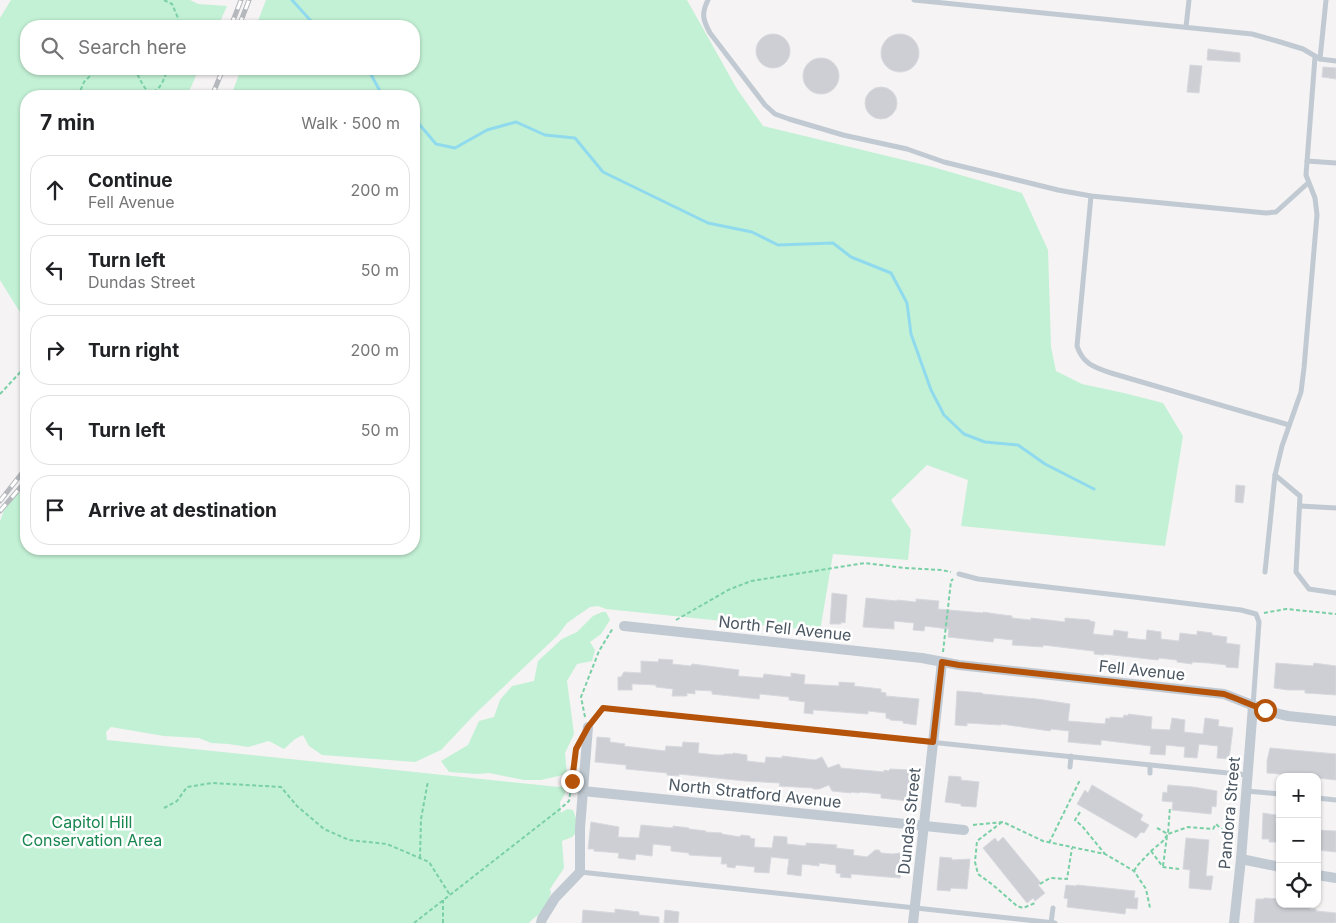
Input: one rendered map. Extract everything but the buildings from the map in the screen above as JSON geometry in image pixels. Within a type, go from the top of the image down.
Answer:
[{"type":"street","name":"North Fell Avenue","points":[[620,626],[922,658],[942,658]]},
{"type":"street","name":"Fell Avenue","points":[[942,658],[959,665],[1224,694],[1270,712],[1288,716],[1336,721]]},
{"type":"street","name":"Dundas Street","points":[[913,923],[942,658]]},
{"type":"street","name":"Pandora Street","points":[[1234,923],[1253,706]]},
{"type":"street","points":[[541,923],[555,898],[580,872],[582,790],[588,727]]},
{"type":"street","name":"North Stratford Avenue","points":[[582,790],[964,830]]},
{"type":"street","points":[[1241,859],[1276,866]]},
{"type":"street","points":[[1321,876],[1336,878]]},
{"type":"lane","points":[[708,0],[703,12],[704,22],[710,33],[764,106],[788,119],[843,135],[907,149],[944,162],[1058,190],[1091,196],[1266,213],[1276,212],[1308,183]]},
{"type":"lane","points":[[914,0],[1252,34],[1303,49],[1317,58],[1336,61]]},
{"type":"lane","points":[[1186,27],[1189,0]]},
{"type":"lane","points":[[1265,572],[1275,475],[1282,446],[1301,392],[1317,215],[1315,198],[1306,175],[1317,58],[1326,0]]},
{"type":"lane","points":[[1307,160],[1336,163]]},
{"type":"lane","points":[[1091,196],[1077,346],[1086,361],[1111,373],[1289,425]]},
{"type":"lane","points":[[1275,475],[1300,496],[1296,572],[1309,588],[1336,594]]},
{"type":"lane","points":[[1300,506],[1336,508]]},
{"type":"lane","points":[[959,574],[978,579],[1242,610],[1256,614],[1259,622],[1253,706]]},
{"type":"lane","points":[[588,727],[603,708],[1247,775]]},
{"type":"lane","points":[[1070,767],[1071,756]]},
{"type":"lane","points":[[1150,765],[1150,773]]},
{"type":"lane","points":[[1246,791],[1276,794]]},
{"type":"lane","points":[[1321,798],[1336,800]]},
{"type":"lane","points":[[580,872],[1055,923]]},
{"type":"lane","points":[[986,915],[987,908]]},
{"type":"lane","points":[[1051,923],[1053,908]]},
{"type":"path","points":[[164,0],[172,4],[178,20]]},
{"type":"path","points":[[81,90],[84,82],[91,75]]},
{"type":"path","points":[[139,75],[146,90]]},
{"type":"path","points":[[157,90],[165,75]]},
{"type":"path","points":[[0,394],[20,372]]},
{"type":"path","points":[[671,623],[728,590],[751,581],[865,563],[941,570],[959,574]]},
{"type":"path","points":[[942,658],[951,581],[959,574]]},
{"type":"path","points":[[1256,614],[1286,609],[1336,614]]},
{"type":"path","points":[[588,727],[580,697],[599,651],[620,626]]},
{"type":"path","points":[[1049,843],[1080,780]]},
{"type":"path","points":[[420,858],[421,819],[428,781]]},
{"type":"path","points":[[414,923],[569,801],[572,781]]},
{"type":"path","points":[[164,808],[177,800],[187,787],[212,783],[281,787],[297,806],[324,829],[349,840],[387,844],[429,862],[450,895]]},
{"type":"path","points":[[1163,866],[1170,807]]},
{"type":"path","points":[[1080,812],[1075,820],[1105,854]]},
{"type":"path","points":[[1002,822],[977,841],[975,862],[978,874],[1017,906],[1023,908],[1035,903]]},
{"type":"path","points":[[964,830],[976,824],[1002,822],[1043,842],[1105,854],[1134,871],[1146,889],[1150,908]]},
{"type":"path","points":[[1134,871],[1168,834],[1188,827],[1213,829],[1216,824],[1233,840]]},
{"type":"path","points":[[1157,828],[1168,834]]},
{"type":"path","points":[[1040,884],[1050,878],[1068,879],[1072,848]]},
{"type":"path","points":[[1151,851],[1163,866],[1179,869]]},
{"type":"path","points":[[443,900],[443,923]]},
{"type":"green space","points":[[11,0],[190,0],[198,4],[227,6],[221,20],[20,20],[20,75],[196,75],[190,90],[20,90],[20,312],[0,280],[0,18]]},
{"type":"green space","name":"Capitol Hill Conservation Area","points":[[266,0],[687,0],[737,89],[763,126],[933,167],[1022,193],[1048,250],[1051,347],[1056,371],[1082,384],[1163,403],[1183,436],[1165,546],[961,526],[968,480],[927,465],[891,500],[911,530],[908,560],[833,554],[820,631],[606,609],[598,606],[590,607],[567,623],[558,635],[477,712],[441,750],[415,762],[322,755],[309,746],[303,735],[295,739],[284,749],[269,741],[248,747],[211,743],[199,738],[164,736],[111,727],[106,732],[107,740],[559,787],[566,785],[565,794],[560,802],[561,813],[567,809],[573,810],[578,831],[572,837],[562,841],[564,868],[550,889],[551,893],[547,906],[529,923],[0,923],[0,521],[4,510],[14,495],[20,493],[20,555],[420,555],[420,90],[233,90],[239,75],[420,75],[420,20],[258,20]]},
{"type":"green space","points":[[606,612],[610,620],[601,634],[590,642],[595,650],[592,661],[577,664],[567,681],[574,734],[565,753],[567,774],[541,780],[524,780],[489,773],[449,772],[441,761],[468,745],[479,721],[494,717],[500,700],[512,686],[534,681],[538,661],[562,639],[577,632],[593,616]]},
{"type":"waterway","points":[[292,0],[310,20]]},
{"type":"waterway","points":[[371,75],[379,90]]},
{"type":"waterway","points":[[420,125],[436,144],[455,148],[487,130],[516,122],[545,135],[575,138],[603,172],[708,223],[752,232],[778,245],[833,243],[851,257],[891,273],[907,303],[911,334],[931,390],[944,415],[964,434],[985,442],[1018,445],[1045,464],[1094,489]]},
{"type":"railway","points":[[233,20],[241,0]]},
{"type":"railway","points":[[241,20],[249,0]]},
{"type":"railway","points":[[214,90],[221,75]]},
{"type":"railway","points":[[0,501],[20,476]]},
{"type":"railway","points":[[0,511],[20,488]]},
{"type":"route","points":[[572,781],[576,749],[588,727],[603,708],[933,742],[942,662],[1224,694],[1265,710]]}]
